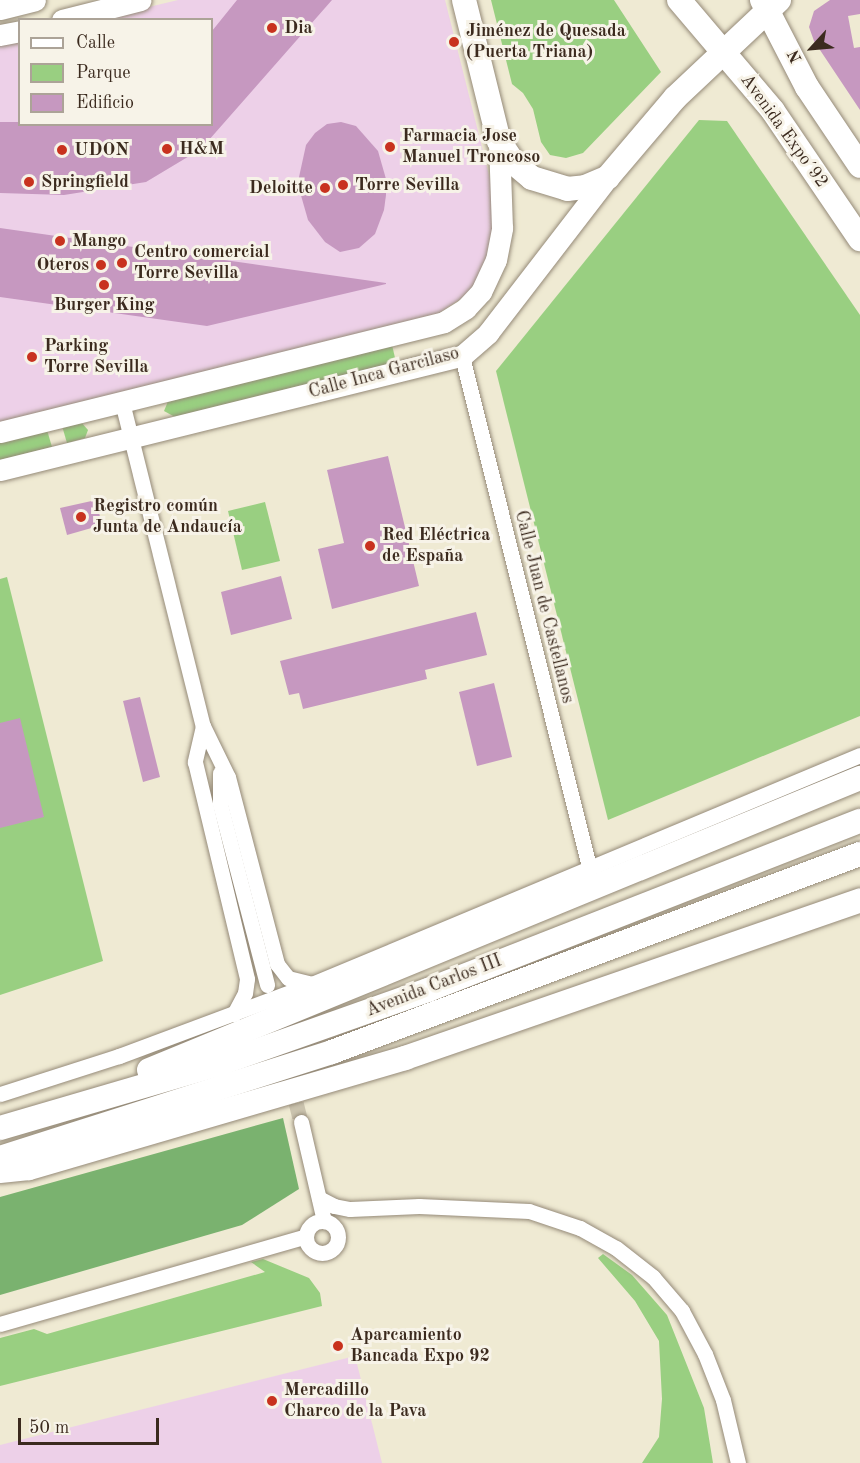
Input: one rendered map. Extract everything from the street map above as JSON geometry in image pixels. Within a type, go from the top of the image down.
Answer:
[{"type":"main road","points":[[464,0],[499,141],[514,163],[532,178],[567,189],[585,187],[608,177]]},
{"type":"main road","name":"Avenida Expo´92","points":[[679,0],[773,111],[860,239]]},
{"type":"main road","points":[[769,4],[807,87],[860,166]]},
{"type":"main road","name":"Calle Inca Garcilaso","points":[[608,177],[668,107],[769,4]]},
{"type":"main road","points":[[11,1125],[860,778]]},
{"type":"main road","name":"Avenida Carlos III","points":[[11,1125],[222,1063],[428,990],[860,821]]},
{"type":"main road","name":"Avenida Carlos III","points":[[0,1158],[332,1052],[860,854]]},
{"type":"main road","points":[[0,1171],[40,1165],[405,1058],[860,900]]},
{"type":"street","points":[[0,9],[35,0]]},
{"type":"street","points":[[70,18],[141,0]]},
{"type":"street","points":[[0,35],[18,31]]},
{"type":"street","name":"Calle Inca Garcilaso","points":[[0,432],[444,322],[466,308],[481,292],[496,260],[502,228],[499,141]]},
{"type":"street","name":"Calle Inca Garcilaso","points":[[0,470],[462,356],[488,333],[608,177]]},
{"type":"street","name":"Calle Juan de Castellanos","points":[[462,356],[589,867]]},
{"type":"street","points":[[122,402],[203,726],[228,777],[277,964],[288,978],[312,984]]},
{"type":"street","points":[[203,726],[195,762],[247,978],[245,993],[234,1014]]},
{"type":"street","points":[[216,756],[222,780],[220,804],[267,985]]},
{"type":"street","points":[[0,1094],[119,1056],[312,984],[860,756]]},
{"type":"street","points":[[301,1122],[319,1198],[328,1222],[338,1236],[331,1251],[316,1251],[308,1244],[306,1236]]},
{"type":"street","points":[[319,1198],[334,1206],[350,1209],[419,1206],[529,1211],[580,1228],[616,1248],[653,1277],[682,1311],[705,1354],[723,1400],[738,1463]]},
{"type":"street","points":[[0,1324],[306,1236],[313,1224],[328,1222],[350,1209]]},
{"type":"shaded area","points":[[178,0],[445,0],[492,187],[494,236],[480,278],[465,296],[436,315],[0,423],[0,44],[18,39],[18,126],[213,126],[213,18],[103,18]]},
{"type":"shaded area","name":"Mercadillo Charco de la Pava","points":[[355,1356],[382,1463],[0,1463],[0,1445]]},
{"type":"green space","points":[[491,0],[614,0],[661,72],[583,153],[566,158],[550,155],[541,142],[533,109],[523,93],[512,84]]},
{"type":"green space","points":[[699,120],[727,121],[860,315],[860,716],[608,820],[496,371]]},
{"type":"green space","points":[[392,345],[396,362],[175,417],[164,411],[169,399]]},
{"type":"green space","points":[[81,422],[88,430],[85,438],[67,443],[62,426]]},
{"type":"green space","points":[[47,430],[52,447],[0,460],[0,441]]},
{"type":"green space","points":[[265,502],[280,561],[242,570],[228,511]]},
{"type":"green space","points":[[7,577],[103,961],[0,995],[0,579]]},
{"type":"green space","points":[[283,1118],[299,1189],[242,1225],[0,1295],[0,1197]]},
{"type":"green space","points":[[603,1254],[632,1275],[667,1315],[704,1408],[713,1463],[642,1463],[659,1437],[662,1399],[659,1341],[635,1301],[598,1258]]},
{"type":"green space","points":[[263,1259],[309,1278],[320,1293],[322,1306],[0,1386],[0,1338],[34,1329],[47,1334],[265,1272],[251,1262]]},
{"type":"building","points":[[237,0],[332,0],[201,149],[146,182],[64,195],[0,193],[0,122],[18,122],[18,126],[213,126],[213,30]]},
{"type":"building","points":[[830,0],[860,0],[860,14],[848,16],[854,48],[860,47],[860,110],[814,41],[809,27],[814,11]]},
{"type":"building","name":"Torre Sevilla","points":[[341,122],[356,126],[378,151],[386,179],[386,195],[384,210],[375,234],[359,248],[340,252],[325,242],[308,220],[300,192],[299,177],[306,145],[315,133],[327,124]]},
{"type":"building","name":"Centro comercial Torre Sevilla","points":[[0,228],[386,284],[207,326],[0,297]]},
{"type":"building","name":"Red Eléctrica de España","points":[[388,456],[419,586],[332,609],[318,549],[344,543],[327,470]]},
{"type":"building","name":"Registro común Junta de Andaucía","points":[[96,500],[102,525],[67,535],[60,508]]},
{"type":"building","points":[[281,576],[292,619],[231,635],[221,592]]},
{"type":"building","points":[[476,612],[487,655],[425,670],[427,679],[303,709],[299,693],[289,695],[280,661]]},
{"type":"building","points":[[494,683],[512,757],[477,766],[459,692]]},
{"type":"building","points":[[140,697],[160,777],[143,782],[123,701]]},
{"type":"building","points":[[20,718],[44,817],[0,828],[0,723]]},
{"type":"tunnel","points":[[285,1058],[301,1122]]},
{"type":"place","name":"Dia","points":[[272,28]]},
{"type":"place","name":"Jiménez de Quesada (Puerta Triana)","points":[[454,42]]},
{"type":"place","name":"Farmacia Jose Manuel Troncoso","points":[[390,147]]},
{"type":"place","name":"H&M","points":[[167,149]]},
{"type":"place","name":"UDON","points":[[62,150]]},
{"type":"place","name":"Springfield","points":[[29,182]]},
{"type":"place","name":"Torre Sevilla","points":[[343,185]]},
{"type":"place","name":"Deloitte","points":[[325,188]]},
{"type":"place","name":"Mango","points":[[60,241]]},
{"type":"place","name":"Centro comercial Torre Sevilla","points":[[122,263]]},
{"type":"place","name":"Oteros","points":[[101,265]]},
{"type":"place","name":"Burger King","points":[[104,285]]},
{"type":"place","name":"Parking Torre Sevilla","points":[[32,357]]},
{"type":"place","name":"Registro común Junta de Andaucía","points":[[81,517]]},
{"type":"place","name":"Red Eléctrica de España","points":[[370,546]]},
{"type":"place","name":"Aparcamiento Bancada Expo 92","points":[[338,1346]]},
{"type":"place","name":"Mercadillo Charco de la Pava","points":[[272,1401]]}]
